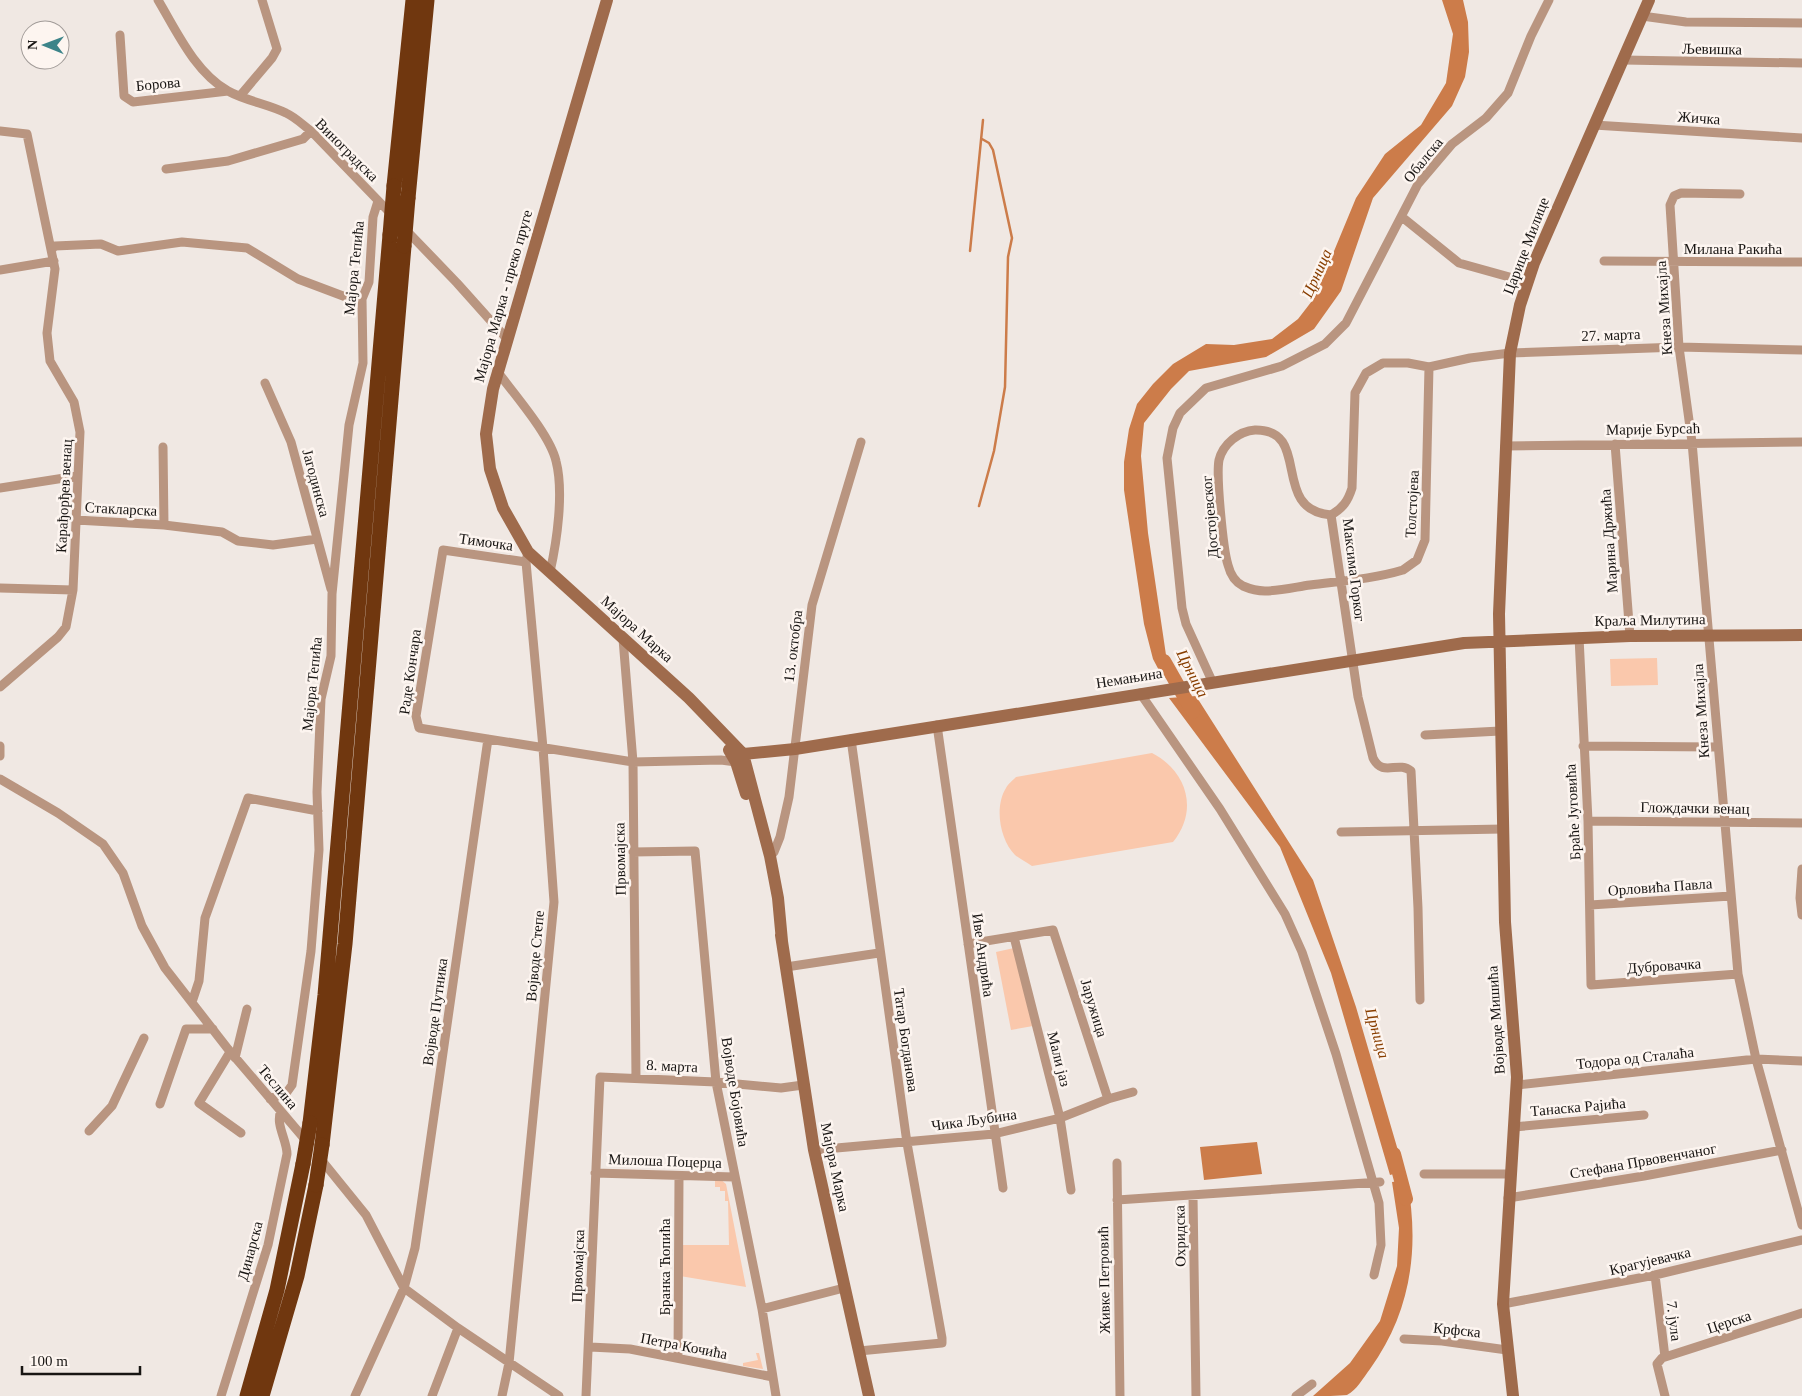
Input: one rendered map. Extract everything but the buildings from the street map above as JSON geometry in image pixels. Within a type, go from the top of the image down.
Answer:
[{"type":"highway","points":[[247,1396],[279,1283],[310,1123],[325,995],[394,186],[412,0]]},
{"type":"highway","points":[[262,1396],[297,1276],[316,1185],[322,1145],[345,944],[408,198],[427,0]]},
{"type":"street","name":"Виноградска","points":[[158,0],[195,61],[213,80],[228,91],[286,113],[311,131],[457,283],[507,339]]},
{"type":"street","points":[[240,96],[272,58],[277,49],[262,0]]},
{"type":"street","name":"Мајора Марка - преко пруге","points":[[564,584],[527,557],[503,508],[490,468],[486,434],[498,371],[607,0]]},
{"type":"street","name":"Обалска","points":[[1210,682],[1186,624],[1182,608],[1168,489],[1167,458],[1173,428],[1180,413],[1206,388],[1282,366],[1325,344],[1346,323],[1418,184],[1452,144],[1486,118],[1508,93],[1530,36],[1549,0]]},
{"type":"street","name":"Царице Милице","points":[[1499,640],[1510,353],[1527,282],[1649,0]]},
{"type":"street","points":[[1642,16],[1686,22],[1802,23]]},
{"type":"street","name":"Борова","points":[[120,35],[124,96],[128,100],[133,102],[228,91]]},
{"type":"street","name":"Љевишка","points":[[1622,60],[1802,63]]},
{"type":"street","name":"Жичка","points":[[1594,125],[1802,138]]},
{"type":"street","name":"Карађорђев венац","points":[[0,131],[27,134],[55,269],[47,333],[50,361],[74,402],[80,432],[73,590],[66,627],[58,637],[0,687]]},
{"type":"street","points":[[166,169],[228,161],[303,139],[311,131]]},
{"type":"street","name":"Кнеза Михајла","points":[[1740,194],[1681,194],[1674,196],[1670,205],[1680,347],[1692,442],[1738,974],[1756,1059],[1802,1225]]},
{"type":"street","name":"Мајора Тепића","points":[[270,1099],[287,1092],[292,1085],[311,942],[319,850],[318,811],[321,699],[331,656],[332,594],[350,425],[363,363],[362,299],[369,282],[373,217],[378,201]]},
{"type":"street","points":[[1402,217],[1459,263],[1527,282]]},
{"type":"street","points":[[51,250],[55,246],[101,244],[118,251],[182,242],[247,248],[298,279],[351,299],[362,299]]},
{"type":"street","points":[[0,270],[54,261]]},
{"type":"street","name":"Милана Ракића","points":[[1604,262],[1802,262]]},
{"type":"street","name":"27. марта","points":[[1510,353],[1680,347],[1802,350]]},
{"type":"street","name":"Максима Горког","points":[[1414,830],[1411,771],[1408,768],[1382,768],[1376,765],[1358,697],[1331,515],[1341,510],[1348,500],[1352,488],[1355,393],[1359,383],[1366,374],[1383,363],[1408,363],[1429,367],[1470,358],[1510,353]]},
{"type":"street","name":"Толстојева","points":[[1340,581],[1403,570],[1412,566],[1422,552],[1425,540],[1429,367]]},
{"type":"street","points":[[498,371],[537,426],[556,462],[557,543],[550,572]]},
{"type":"street","name":"Јагодинска","points":[[265,383],[291,442],[332,594]]},
{"type":"street","name":"Достојевског","points":[[1331,515],[1318,514],[1308,510],[1299,500],[1291,462],[1284,445],[1277,437],[1267,432],[1246,431],[1238,434],[1224,449],[1220,459],[1219,476],[1225,552],[1233,577],[1241,585],[1266,591],[1340,581]]},
{"type":"street","name":"13. октобра","points":[[770,856],[774,852],[780,837],[795,749],[812,606],[861,442]]},
{"type":"street","name":"Марије Бурсаћ","points":[[1505,446],[1802,442]]},
{"type":"street","name":"Марина Држића","points":[[1615,444],[1630,636]]},
{"type":"street","name":"Стакларска","points":[[163,447],[164,525]]},
{"type":"street","points":[[0,488],[77,476]]},
{"type":"street","name":"Стакларска","points":[[76,520],[164,525],[222,532],[238,542],[282,545],[317,539]]},
{"type":"street","name":"Тимочка","points":[[443,550],[527,557]]},
{"type":"street","name":"Раде Кончара","points":[[443,550],[416,722],[419,728],[488,739]]},
{"type":"street","name":"Војводе Степе","points":[[502,1396],[509,1363],[554,902],[527,557]]},
{"type":"street","name":"Мајора Марка","points":[[564,584],[689,698],[735,759],[770,856],[778,898],[782,941],[814,1150],[869,1396]]},
{"type":"street","points":[[0,588],[73,590]]},
{"type":"street","name":"Краља Милутина","points":[[1499,640],[1630,636],[1802,635]]},
{"type":"street","name":"Браће Југовића","points":[[1579,637],[1588,821],[1591,985]]},
{"type":"street","name":"Првомајска","points":[[623,639],[633,762],[636,1078]]},
{"type":"street","name":"Немањина","points":[[735,759],[937,725],[1458,643],[1499,640]]},
{"type":"street","name":"Војводе Мишића","points":[[1499,640],[1505,922],[1517,1085],[1508,1198],[1503,1304],[1513,1396]]},
{"type":"street","points":[[1145,692],[1285,914],[1302,952],[1376,1182],[1381,1223],[1381,1245],[1374,1275]]},
{"type":"street","name":"Иве Андрића","points":[[937,725],[1003,1188]]},
{"type":"street","points":[[1425,736],[1500,732]]},
{"type":"street","points":[[488,739],[633,762],[735,759]]},
{"type":"street","name":"Војводе Путника","points":[[355,1396],[404,1288],[415,1248],[488,739]]},
{"type":"street","name":"Татар Богданова","points":[[851,739],[879,953],[907,1143],[942,1344],[859,1351]]},
{"type":"street","points":[[0,746],[0,756]]},
{"type":"street","points":[[1583,746],[1717,747]]},
{"type":"street","name":"Мајора Марка","points":[[735,759],[757,835],[782,941]]},
{"type":"street","name":"Теслина","points":[[0,779],[58,813],[103,844],[123,873],[142,926],[165,968],[233,1055],[360,1207],[404,1288],[458,1328],[559,1396]]},
{"type":"street","points":[[192,1002],[199,981],[205,918],[248,798],[318,811]]},
{"type":"street","name":"Глождачки венац","points":[[1588,821],[1802,823]]},
{"type":"street","points":[[1341,832],[1503,829]]},
{"type":"street","points":[[1414,830],[1420,1000]]},
{"type":"street","name":"Војводе Бојовића","points":[[633,852],[695,850],[716,1082],[762,1309],[776,1396]]},
{"type":"street","points":[[1802,869],[1800,898],[1802,916]]},
{"type":"street","name":"Орловића Павла","points":[[1590,906],[1731,896]]},
{"type":"street","name":"Јаружица","points":[[1014,937],[1050,929],[1055,932],[1108,1099]]},
{"type":"street","points":[[968,944],[1014,937]]},
{"type":"street","name":"Мали јаз","points":[[1014,937],[1060,1118],[1070,1190]]},
{"type":"street","points":[[786,968],[879,953]]},
{"type":"street","name":"Дубровачка","points":[[1591,985],[1738,974]]},
{"type":"street","points":[[241,1133],[200,1103],[233,1055],[247,1009]]},
{"type":"street","points":[[160,1104],[186,1029],[213,1029]]},
{"type":"street","points":[[89,1131],[112,1106],[144,1038]]},
{"type":"street","name":"Тодора од Сталаћа","points":[[1517,1085],[1756,1059],[1802,1061]]},
{"type":"street","name":"Првомајска","points":[[586,1396],[590,1347],[600,1077]]},
{"type":"street","name":"8. марта","points":[[600,1077],[716,1082],[781,1088],[803,1085]]},
{"type":"street","name":"Чика Љубина","points":[[814,1150],[994,1134],[1060,1118],[1108,1099],[1133,1092]]},
{"type":"street","name":"Динарска","points":[[221,1396],[268,1245],[287,1154],[279,1119],[281,1111]]},
{"type":"street","name":"Танаска Рајића","points":[[1514,1127],[1644,1115]]},
{"type":"street","name":"Стефана Првовенчаног","points":[[1508,1198],[1644,1176],[1782,1150]]},
{"type":"street","name":"Живке Петровић","points":[[1117,1163],[1120,1396]]},
{"type":"street","name":"Милоша Поцерца","points":[[595,1173],[734,1178]]},
{"type":"street","points":[[1424,1174],[1510,1174]]},
{"type":"street","name":"Бранка Ћопића","points":[[678,1358],[679,1177]]},
{"type":"street","name":"Охридска","points":[[1196,1396],[1193,1196],[1376,1182]]},
{"type":"street","points":[[1117,1200],[1193,1196]]},
{"type":"street","name":"Крагујевачка","points":[[1503,1304],[1655,1275],[1802,1240]]},
{"type":"street","name":"7. јула","points":[[1655,1275],[1665,1357],[1658,1360],[1657,1364],[1665,1396]]},
{"type":"street","points":[[762,1309],[844,1288]]},
{"type":"street","name":"Церска","points":[[1665,1357],[1802,1313]]},
{"type":"street","points":[[432,1396],[458,1328]]},
{"type":"street","name":"Крфска","points":[[1404,1339],[1442,1341],[1507,1350]]},
{"type":"street","name":"Петра Кочића","points":[[590,1347],[630,1349],[772,1377]]},
{"type":"street","points":[[1296,1396],[1312,1384]]},
{"type":"shaded area","points":[[1442,0],[1463,0],[1468,22],[1469,52],[1465,77],[1452,106],[1373,198],[1341,291],[1314,329],[1266,357],[1189,371],[1171,389],[1144,423],[1141,456],[1148,533],[1166,655],[1177,676],[1163,678],[1153,659],[1144,624],[1124,490],[1124,462],[1129,429],[1137,404],[1173,364],[1206,344],[1234,345],[1272,339],[1298,319],[1315,297],[1356,198],[1385,154],[1421,125],[1446,83],[1453,34]]},
{"type":"shaded area","points":[[1657,658],[1658,685],[1611,686],[1610,659]]},
{"type":"shaded area","points":[[1196,696],[1313,880],[1356,1007],[1404,1171],[1390,1175],[1331,973],[1280,847],[1169,698]]},
{"type":"shaded area","points":[[1152,753],[1174,770],[1185,792],[1186,817],[1181,830],[1173,842],[1032,866],[1015,855],[1010,849],[1000,823],[1000,804],[1006,788],[1016,777]]},
{"type":"shaded area","points":[[1014,948],[1033,1026],[1011,1030],[996,952]]},
{"type":"shaded area","points":[[1257,1142],[1262,1174],[1204,1180],[1200,1147]]},
{"type":"shaded area","points":[[715,1179],[720,1179],[726,1184],[746,1287],[680,1276],[679,1245],[729,1245],[728,1201],[725,1201],[725,1191],[720,1191],[720,1187],[715,1187]]},
{"type":"shaded area","points":[[1407,1180],[1411,1205],[1412,1255],[1409,1279],[1395,1325],[1384,1347],[1354,1390],[1347,1395],[1313,1396],[1350,1363],[1380,1321],[1397,1266],[1399,1228],[1392,1182]]},
{"type":"shaded area","points":[[756,1353],[759,1353],[763,1369],[743,1366],[743,1363],[758,1360]]},
{"type":"waterway","points":[[970,251],[983,120]]},
{"type":"waterway","points":[[979,506],[994,451],[1005,387],[1008,257],[1012,238],[993,150],[989,143],[982,139]]},
{"type":"waterway","name":"Црница","points":[[1164,661],[1193,712]]},
{"type":"waterway","name":"Црница","points":[[1394,1154],[1406,1199]]}]
